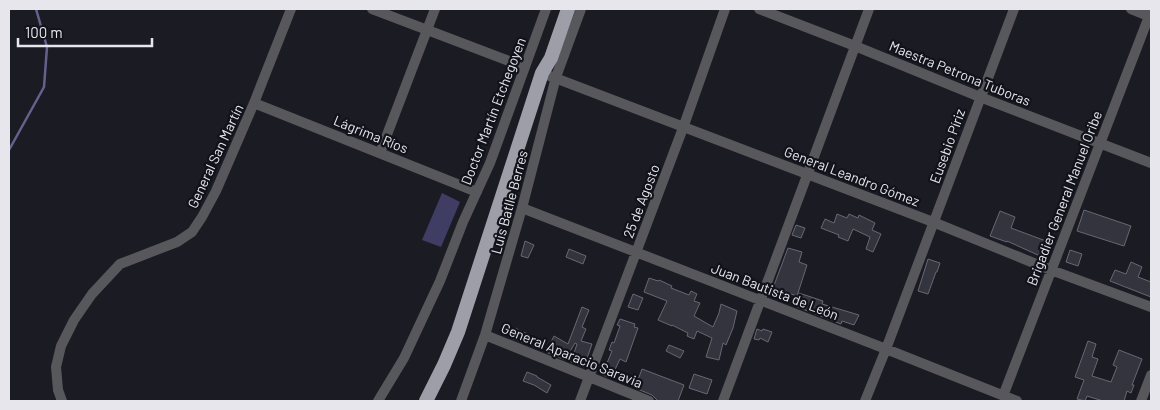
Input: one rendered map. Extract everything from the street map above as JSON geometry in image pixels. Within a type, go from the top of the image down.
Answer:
[{"type":"highway","points":[[542,73],[542,55],[559,9]]},
{"type":"highway","points":[[426,401],[458,332],[542,73],[551,58],[568,9]]},
{"type":"street","name":"General San Martín","points":[[62,401],[58,390],[56,368],[61,346],[74,320],[92,294],[120,264],[177,242],[192,232],[216,191],[254,103],[291,9]]},
{"type":"street","points":[[372,9],[525,67]]},
{"type":"street","points":[[380,153],[435,9]]},
{"type":"street","name":"Doctor Martín Etchegoyen","points":[[378,401],[404,358],[440,281],[463,222],[490,163],[546,9]]},
{"type":"street","name":"Luis Batlle Berres","points":[[461,401],[485,335],[522,208],[556,77],[582,9]]},
{"type":"street","name":"25 de Agosto","points":[[580,401],[683,128],[725,9]]},
{"type":"street","name":"Maestra Petrona Tuboras","points":[[759,9],[1151,163]]},
{"type":"street","points":[[723,401],[869,9]]},
{"type":"street","name":"Eusebio Píriz","points":[[865,401],[1014,9]]},
{"type":"street","points":[[1131,9],[1151,14]]},
{"type":"street","name":"Brigadier General Manuel Oribe","points":[[1003,396],[1151,14]]},
{"type":"street","name":"General Leandro Gómez","points":[[542,73],[1151,307]]},
{"type":"street","name":"Lágrima Ríos","points":[[254,103],[477,192]]},
{"type":"street","name":"Juan Bautista de León","points":[[522,208],[1017,401]]},
{"type":"street","name":"General Aparacio Saravia","points":[[485,335],[649,401]]},
{"type":"street","points":[[1140,401],[1151,375]]},
{"type":"shaded area","points":[[442,193],[460,202],[441,247],[422,240]]},
{"type":"building","points":[[1084,210],[1131,226],[1124,246],[1077,231]]},
{"type":"building","points":[[1000,211],[1015,217],[1011,228],[1046,241],[1040,256],[1007,241],[990,236]]},
{"type":"building","points":[[837,214],[847,218],[849,214],[858,218],[859,215],[875,223],[872,230],[881,234],[873,252],[866,249],[870,237],[853,229],[848,241],[838,237],[839,235],[821,228],[825,219],[834,223]]},
{"type":"building","points":[[796,225],[805,228],[801,238],[792,235]]},
{"type":"building","points":[[525,241],[534,245],[528,258],[521,256]]},
{"type":"building","points":[[788,248],[802,252],[799,262],[807,265],[797,296],[773,288]]},
{"type":"building","points":[[569,249],[586,256],[583,264],[566,257]]},
{"type":"building","points":[[1070,250],[1082,254],[1078,266],[1066,262]]},
{"type":"building","points":[[928,259],[940,263],[928,294],[918,291]]},
{"type":"building","points":[[1131,262],[1142,267],[1138,277],[1151,282],[1151,297],[1110,281],[1115,270],[1126,274]]},
{"type":"building","points":[[649,278],[659,280],[672,286],[671,288],[689,295],[691,291],[697,294],[694,301],[700,303],[694,316],[713,327],[721,304],[737,311],[726,345],[723,343],[719,360],[706,357],[712,338],[697,331],[694,339],[687,336],[688,333],[658,320],[667,301],[644,292]]},
{"type":"building","points":[[799,293],[823,301],[822,304],[859,315],[854,325],[842,321],[841,324],[795,306]]},
{"type":"building","points":[[633,294],[643,298],[638,310],[628,307]]},
{"type":"building","points":[[582,307],[589,310],[582,327],[586,329],[581,341],[592,344],[584,367],[571,362],[577,344],[575,343],[565,360],[546,352],[554,336],[568,344]]},
{"type":"building","points":[[620,319],[635,324],[634,327],[638,328],[626,362],[620,359],[611,378],[600,374],[603,367],[605,368],[612,351],[609,350],[612,342],[614,343],[620,326],[617,325]]},
{"type":"building","points":[[515,328],[530,335],[527,344],[511,338]]},
{"type":"building","points":[[757,329],[772,332],[768,342],[760,338],[759,340],[754,339]]},
{"type":"building","points":[[1088,341],[1096,344],[1092,357],[1098,359],[1092,376],[1111,382],[1117,367],[1113,365],[1119,350],[1142,359],[1132,385],[1134,385],[1131,393],[1127,391],[1124,401],[1103,401],[1087,396],[1085,401],[1077,399],[1084,380],[1075,377]]},
{"type":"building","points":[[669,345],[684,351],[680,358],[666,351]]},
{"type":"building","points":[[642,369],[684,385],[678,401],[658,401],[652,395],[635,388]]},
{"type":"building","points":[[527,372],[551,385],[547,393],[523,381]]},
{"type":"building","points":[[694,374],[712,380],[707,394],[689,388]]},
{"type":"waterway","points":[[9,150],[44,87],[47,47],[36,9]]}]
